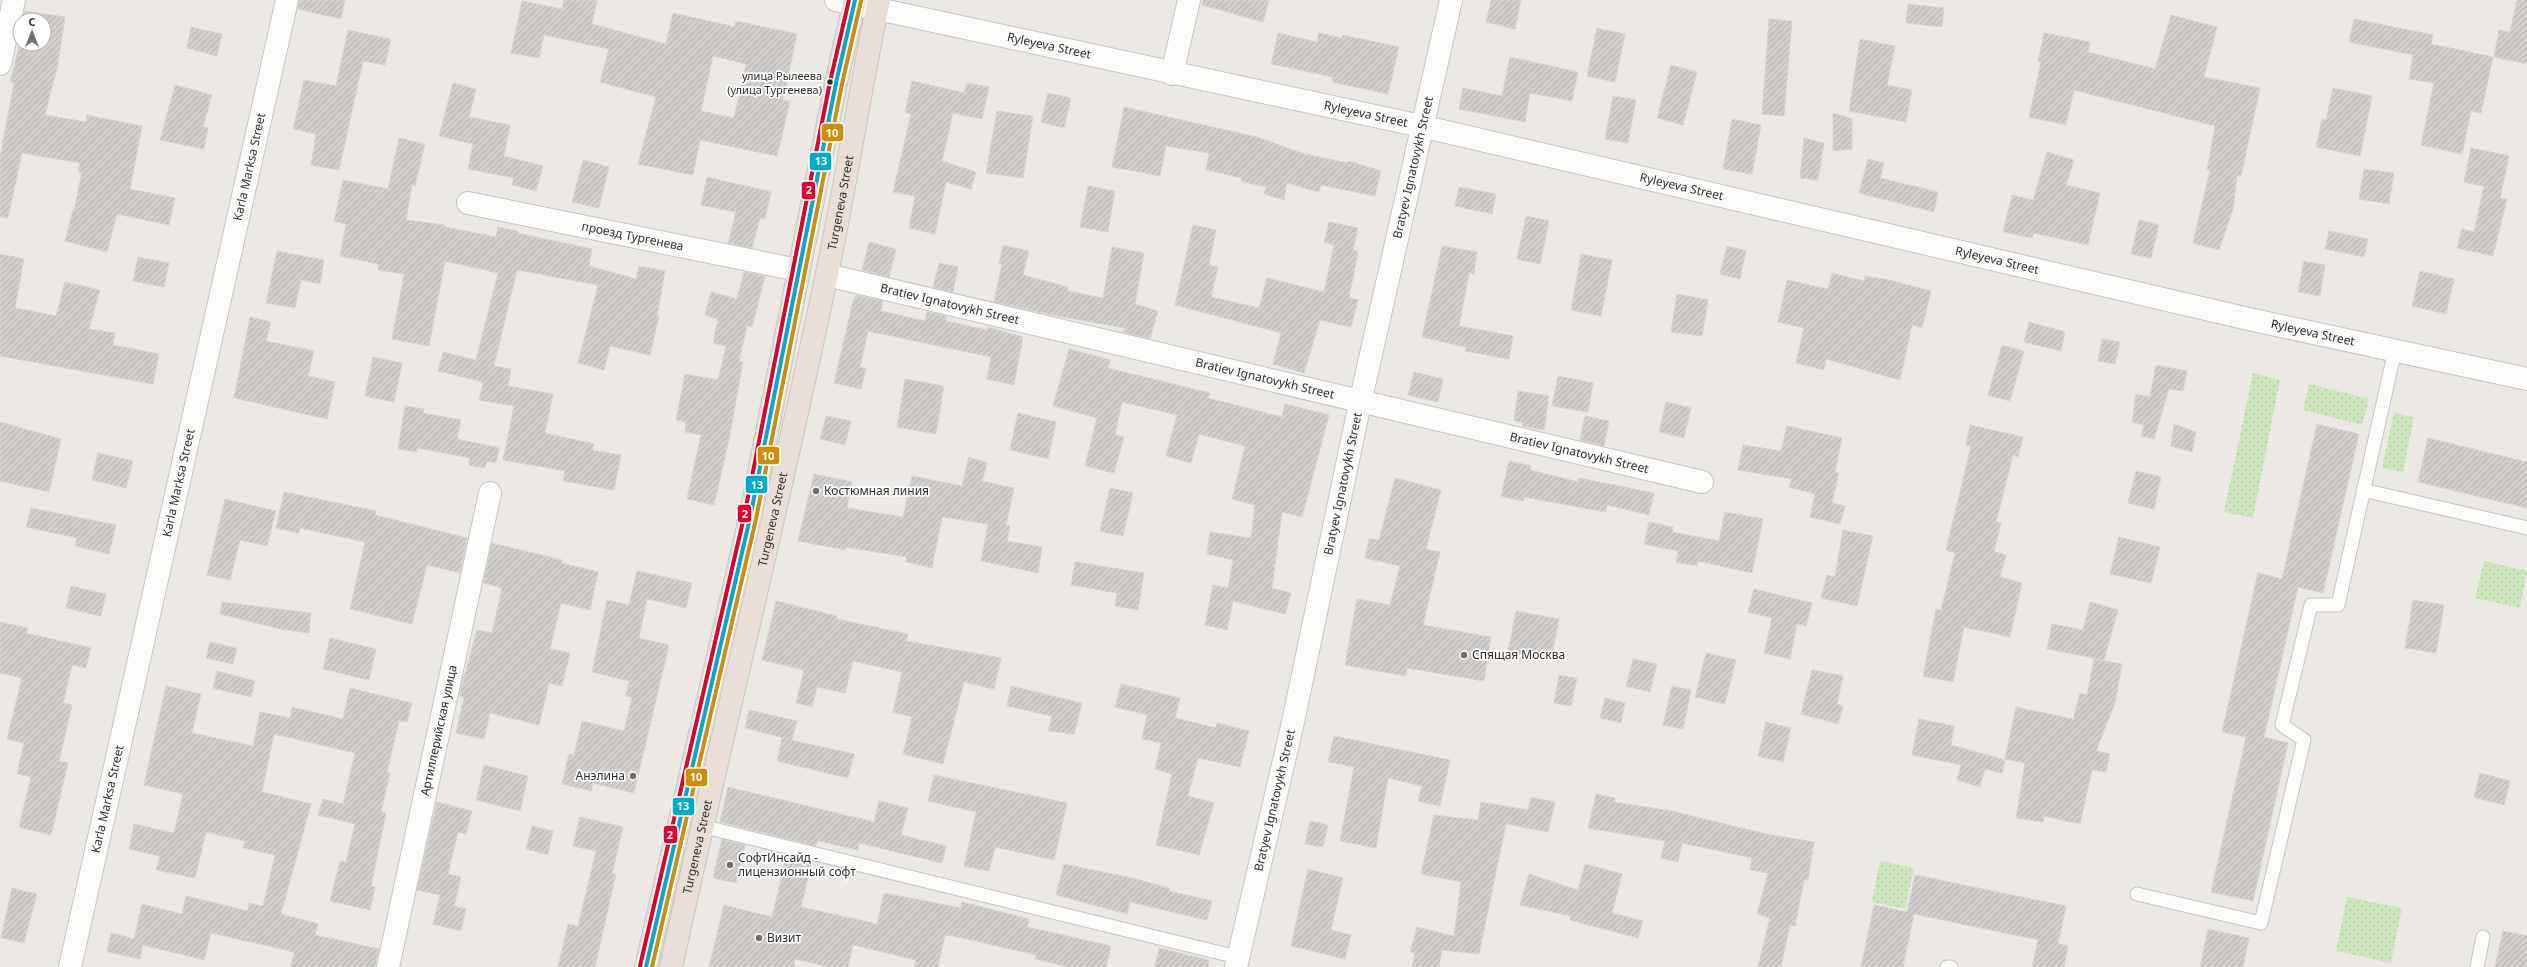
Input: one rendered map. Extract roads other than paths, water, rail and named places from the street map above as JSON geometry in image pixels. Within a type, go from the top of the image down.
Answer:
[{"type":"highway","name":"Turgeneva Street","points":[[646,967],[750,518],[836,83],[849,1]]},
{"type":"highway","name":"Turgeneva Street","points":[[671,967],[702,826],[774,524],[827,275],[878,4]]},
{"type":"street","points":[[0,64],[14,0]]},
{"type":"street","name":"Karla Marksa Street","points":[[70,967],[287,0]]},
{"type":"street","points":[[1172,74],[1189,0]]},
{"type":"street","name":"Bratyev Ignatovykh Street","points":[[1237,962],[1293,722],[1360,403],[1451,0]]},
{"type":"street","name":"Ryleyeva Street","points":[[849,1],[878,4],[1172,74],[1422,126],[2253,320],[2527,379]]},
{"type":"street","name":"проезд Тургенева","points":[[468,203],[798,270]]},
{"type":"street","name":"Bratiev Ignatovykh Street","points":[[827,275],[1360,403],[1702,482]]},
{"type":"street","name":"Артиллерийская улица","points":[[388,967],[490,493]]},
{"type":"lane","points":[[2137,894],[2261,923],[2304,740],[2282,725],[2311,605],[2338,605],[2395,350]]},
{"type":"lane","points":[[2363,490],[2527,528]]},
{"type":"lane","points":[[702,826],[1237,962]]},
{"type":"lane","points":[[2477,967],[2483,937]]},
{"type":"place","name":"улица Рылеева (улица Тургенева)","points":[[830,82]]},
{"type":"place","name":"Костюмная линия","points":[[816,491]]},
{"type":"place","name":"Спящая Москва","points":[[1464,655]]},
{"type":"place","name":"Анэлина","points":[[633,776]]},
{"type":"place","name":"СофтИнсайд - лицензионный софт","points":[[730,865]]},
{"type":"place","name":"Визит","points":[[759,938]]}]
